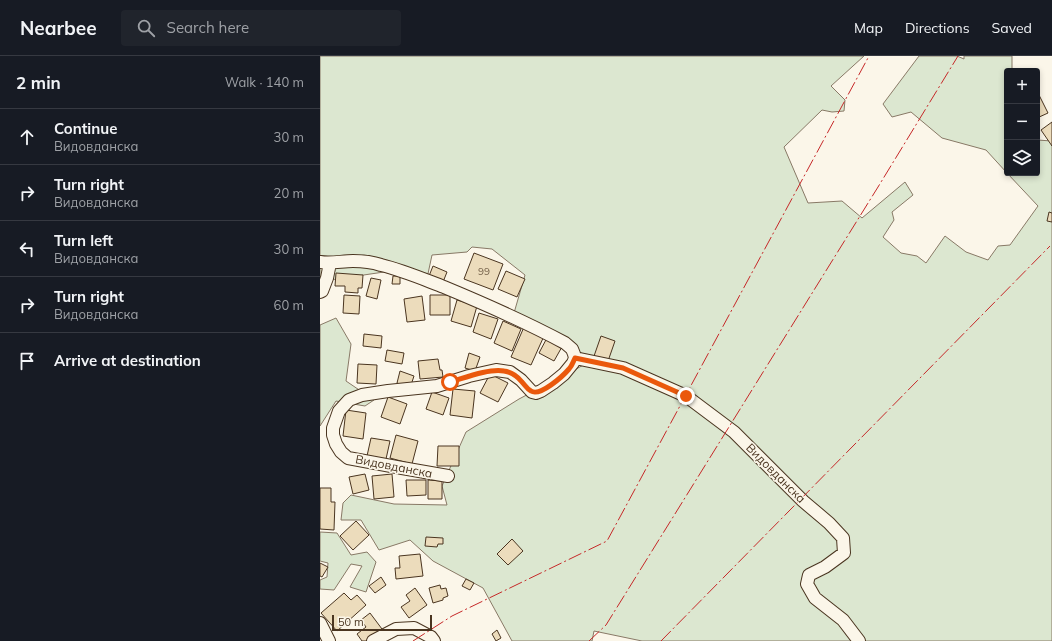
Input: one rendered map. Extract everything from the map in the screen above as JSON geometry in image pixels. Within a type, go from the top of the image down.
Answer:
[{"type":"street","points":[[320,292],[322,291],[327,278],[325,263],[355,261],[381,265],[435,284],[507,314],[569,346],[572,349],[575,358]]},
{"type":"street","name":"Видовданска","points":[[448,476],[348,458],[340,452],[333,435],[333,428],[339,411],[348,400],[362,395],[437,386],[469,376],[496,370],[510,372],[521,380],[532,392],[536,393],[553,384],[564,374],[575,358],[623,368],[686,396],[734,432],[803,501],[829,523],[843,538],[844,553],[825,567],[809,575],[807,584],[815,598],[843,620],[859,641]]},
{"type":"street","points":[[320,623],[329,641]]},
{"type":"street","points":[[373,641],[396,629],[414,628],[434,641]]},
{"type":"green space","points":[[320,56],[864,56],[831,86],[845,100],[844,111],[832,112],[822,110],[784,147],[808,203],[842,201],[862,218],[905,182],[913,195],[892,212],[894,220],[883,237],[901,253],[917,256],[926,263],[945,236],[966,252],[988,260],[998,246],[1010,245],[1038,206],[1010,176],[1040,176],[1040,140],[1052,141],[1052,641],[642,641],[594,631],[592,641],[512,641],[483,588],[433,561],[410,540],[379,550],[361,520],[341,520],[343,503],[351,495],[394,504],[447,505],[442,486],[466,432],[519,399],[593,360],[514,313],[525,275],[492,249],[472,247],[467,252],[432,255],[426,283],[384,272],[323,281],[320,280]]},
{"type":"green space","points":[[919,56],[957,56],[964,59],[964,56],[1012,56],[1012,68],[1004,68],[1004,170],[986,150],[942,138],[911,112],[892,117],[883,104]]},
{"type":"green space","points":[[336,318],[351,344],[346,381],[374,400],[365,406],[336,401],[320,426],[320,325]]},
{"type":"green space","points":[[320,532],[337,533],[351,555],[367,552],[376,562],[366,592],[350,587],[362,566],[351,564],[334,590],[320,589],[320,580],[327,577],[328,563],[320,561]]},
{"type":"building","points":[[1040,97],[1048,113],[1040,117]]},
{"type":"building","points":[[1052,122],[1052,146],[1041,130]]},
{"type":"building","points":[[1049,212],[1052,213],[1052,222],[1047,221]]},
{"type":"building","points":[[474,253],[503,264],[493,290],[464,279]]},
{"type":"building","points":[[433,266],[447,272],[443,282],[429,276]]},
{"type":"building","points":[[506,271],[525,279],[517,297],[498,289]]},
{"type":"building","points":[[336,273],[363,275],[362,288],[358,288],[358,293],[345,292],[345,286],[335,286]]},
{"type":"building","points":[[393,276],[400,276],[400,284],[392,284]]},
{"type":"building","points":[[371,278],[381,280],[377,299],[366,296]]},
{"type":"building","points":[[344,295],[360,296],[359,314],[343,313]]},
{"type":"building","points":[[430,295],[450,295],[450,315],[430,315]]},
{"type":"building","points":[[422,296],[425,320],[407,322],[404,299]]},
{"type":"building","points":[[457,300],[477,306],[471,327],[451,321]]},
{"type":"building","points":[[479,313],[498,319],[491,339],[473,332]]},
{"type":"building","points":[[503,321],[521,329],[512,351],[494,343]]},
{"type":"building","points":[[524,327],[544,336],[531,365],[511,357]]},
{"type":"building","points":[[364,334],[382,336],[381,348],[363,346]]},
{"type":"building","points":[[548,336],[563,345],[554,361],[539,353]]},
{"type":"building","points":[[601,336],[615,341],[607,364],[593,359]]},
{"type":"building","points":[[387,350],[404,353],[402,364],[385,361]]},
{"type":"building","points":[[469,353],[480,357],[475,371],[465,368]]},
{"type":"building","points":[[438,359],[443,377],[420,379],[418,361]]},
{"type":"building","points":[[358,364],[377,365],[376,384],[357,383]]},
{"type":"building","points":[[400,371],[414,376],[410,388],[397,383]]},
{"type":"building","points":[[490,374],[508,383],[498,402],[480,393]]},
{"type":"building","points":[[453,389],[475,391],[472,418],[450,415]]},
{"type":"building","points":[[432,392],[449,398],[443,415],[426,409]]},
{"type":"building","points":[[388,397],[407,404],[400,424],[381,417]]},
{"type":"building","points":[[346,410],[366,413],[363,439],[343,436]]},
{"type":"building","points":[[396,435],[418,441],[412,464],[390,458]]},
{"type":"building","points":[[371,438],[390,441],[386,459],[367,456]]},
{"type":"building","points":[[438,446],[459,446],[459,466],[437,466]]},
{"type":"building","points":[[365,474],[369,490],[353,494],[349,477]]},
{"type":"building","points":[[392,474],[394,497],[374,499],[372,476]]},
{"type":"building","points":[[406,480],[426,480],[426,495],[407,496]]},
{"type":"building","points":[[428,480],[442,481],[442,499],[428,499]]},
{"type":"building","points":[[320,488],[331,488],[331,502],[335,502],[334,530],[320,529]]},
{"type":"building","points":[[356,521],[369,535],[353,550],[340,536]]},
{"type":"building","points":[[426,537],[443,538],[443,544],[438,544],[437,547],[425,546]]},
{"type":"building","points":[[512,539],[523,551],[508,565],[497,554]]},
{"type":"building","points":[[420,554],[423,576],[396,579],[395,568],[400,568],[399,556]]},
{"type":"building","points":[[320,563],[328,567],[322,577],[320,576]]},
{"type":"building","points":[[381,577],[386,585],[375,593],[369,586]]},
{"type":"building","points":[[466,579],[474,583],[470,590],[462,586]]},
{"type":"building","points":[[440,585],[441,589],[446,588],[448,596],[443,598],[443,600],[433,603],[429,588]]},
{"type":"building","points":[[415,588],[427,605],[409,618],[401,607],[410,601],[406,595]]},
{"type":"building","points":[[344,593],[351,600],[357,595],[366,605],[337,631],[321,613]]},
{"type":"building","points":[[370,613],[382,629],[366,641],[362,641],[357,634],[366,627],[361,620]]},
{"type":"building","points":[[497,630],[501,638],[496,641],[492,634]]},
{"type":"power","points":[[413,641],[452,616],[607,541],[869,56]]},
{"type":"power","points":[[589,641],[606,625],[958,56]]},
{"type":"power","points":[[661,641],[1050,246]]},
{"type":"route","points":[[450,382],[496,370],[510,372],[521,380],[527,388],[536,393],[553,384],[570,368],[575,358],[623,368],[686,396]]}]
